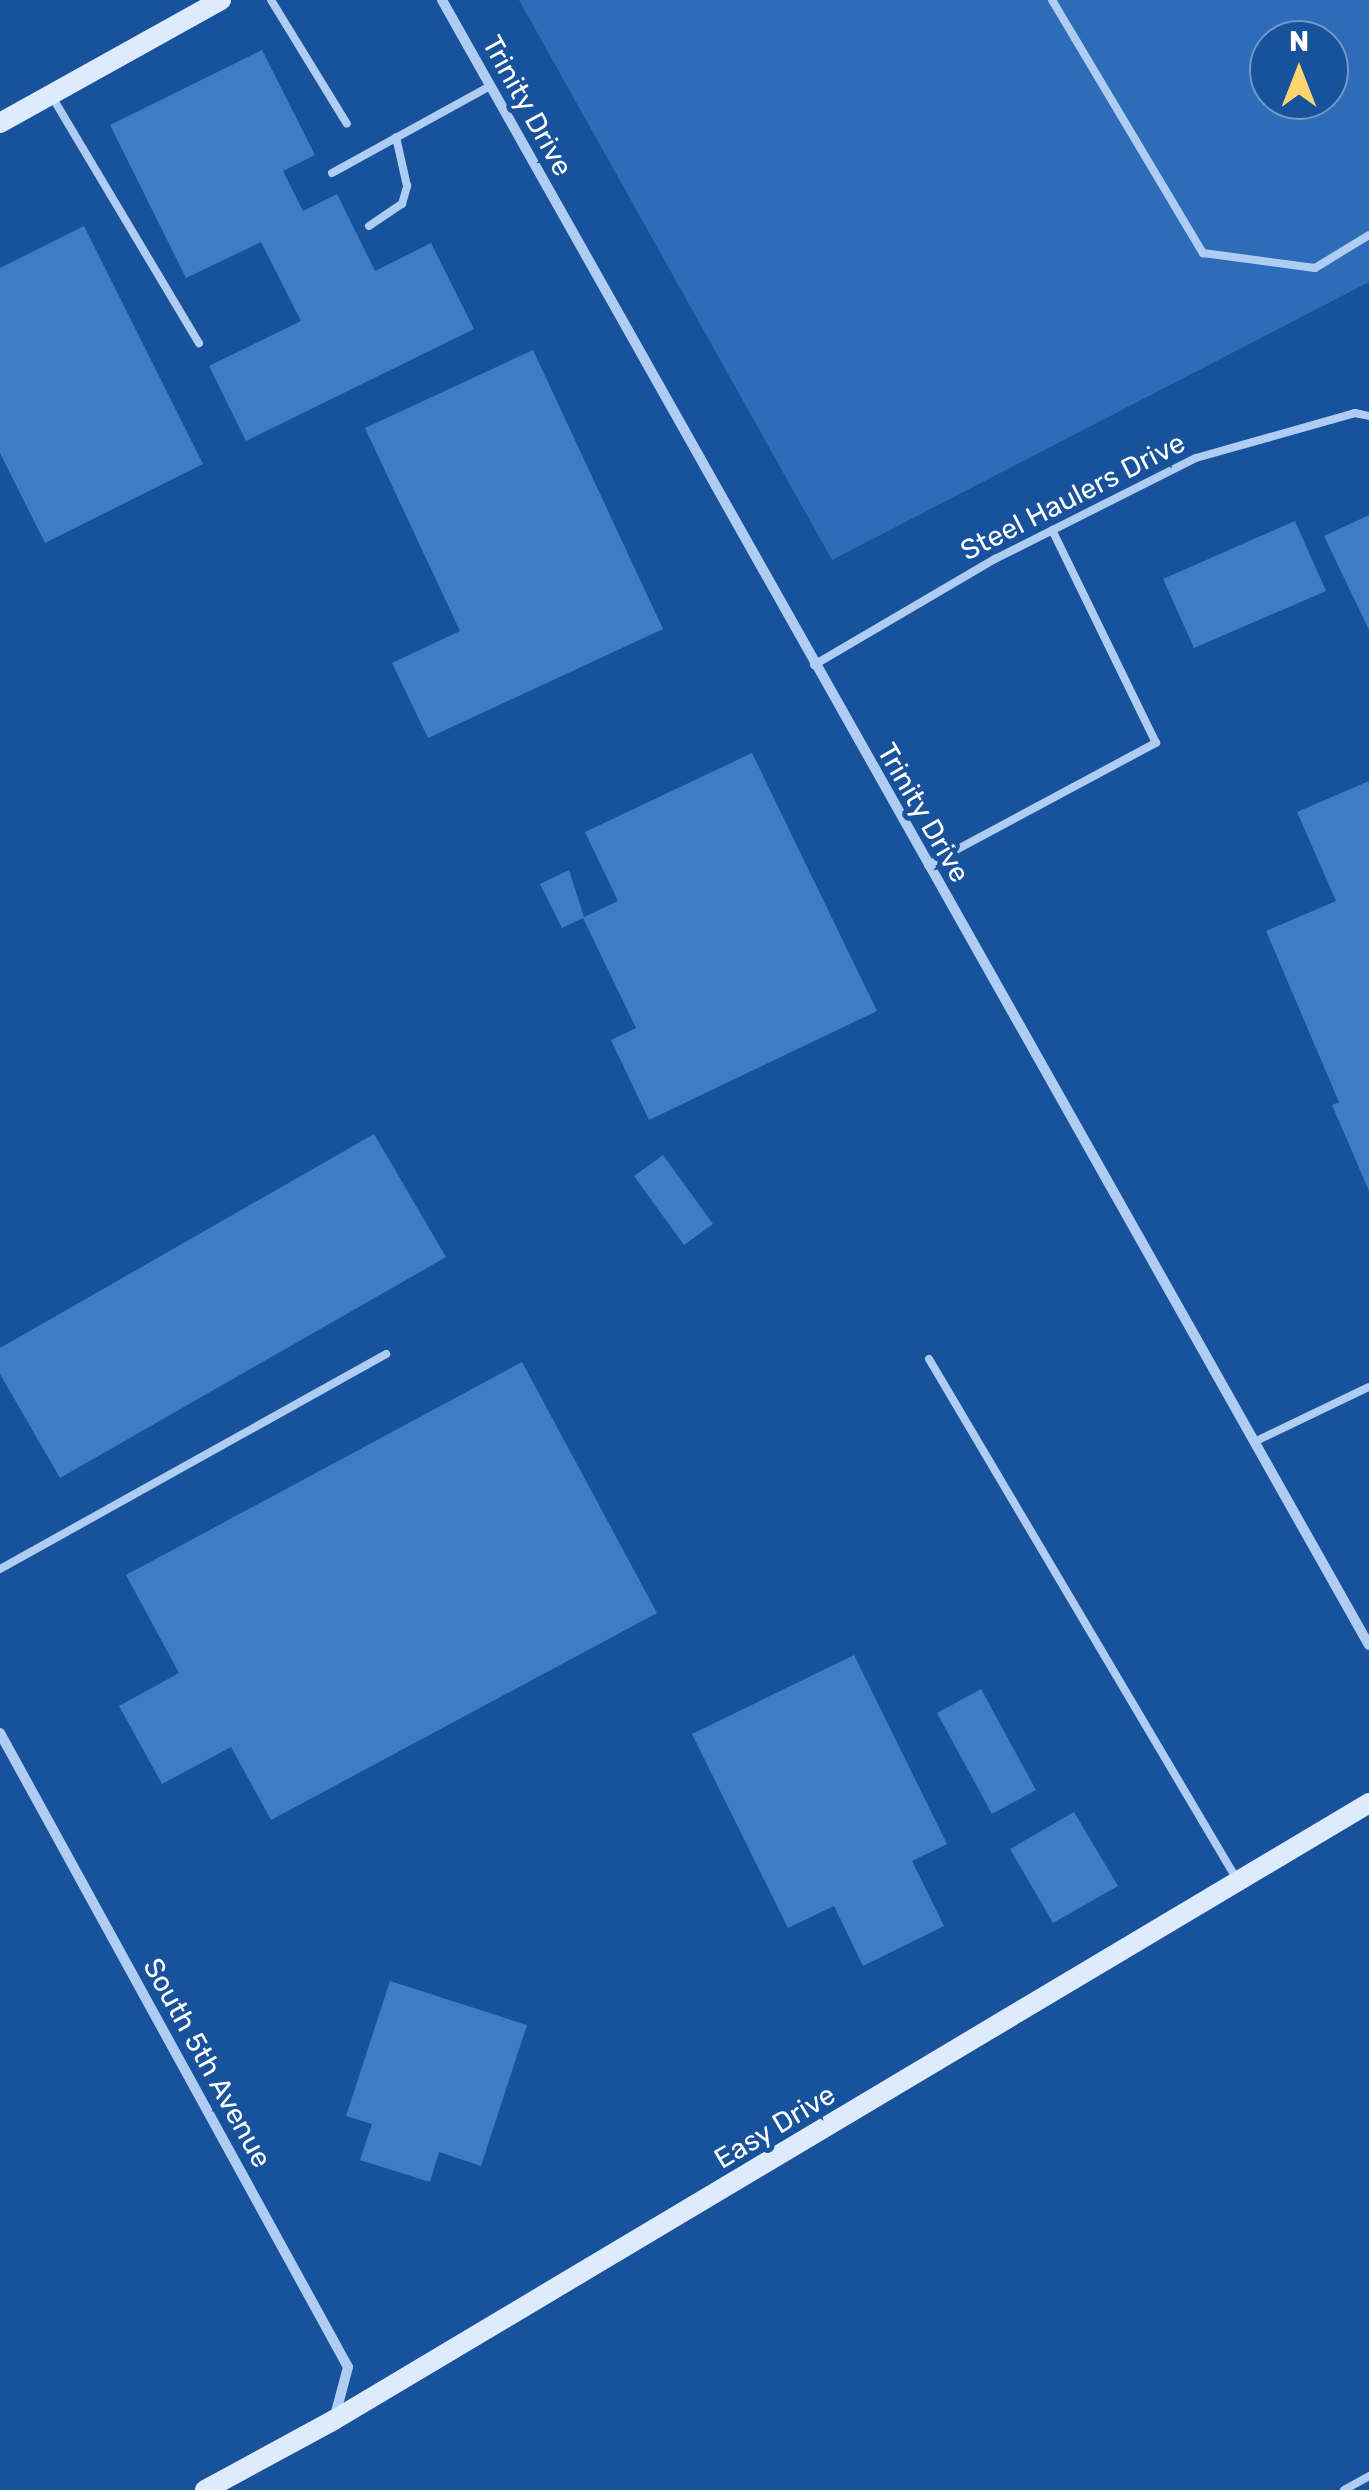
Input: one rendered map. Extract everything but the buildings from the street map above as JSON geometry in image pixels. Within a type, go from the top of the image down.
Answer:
[{"type":"street","points":[[0,123],[221,0]]},
{"type":"street","name":"Trinity Drive","points":[[442,0],[1369,1645]]},
{"type":"street","name":"South 5th Avenue","points":[[0,1733],[348,2367],[334,2420]]},
{"type":"street","name":"Easy Drive","points":[[206,2490],[334,2420],[1369,1804]]},
{"type":"lane","points":[[272,0],[348,124]]},
{"type":"lane","points":[[1052,0],[1203,253],[1315,268],[1369,235]]},
{"type":"lane","points":[[332,173],[490,86]]},
{"type":"lane","points":[[50,95],[199,342]]},
{"type":"lane","points":[[369,226],[402,204],[407,186],[396,137]]},
{"type":"lane","name":"Steel Haulers Drive","points":[[814,665],[1052,530],[1196,458],[1354,412],[1369,416]]},
{"type":"lane","points":[[928,865],[1156,743],[1052,530]]},
{"type":"lane","points":[[0,1569],[386,1354]]},
{"type":"lane","points":[[929,1359],[1238,1882]]},
{"type":"lane","points":[[1254,1442],[1369,1386]]},
{"type":"lane","points":[[1344,2490],[1369,2476]]},
{"type":"shaded area","points":[[519,0],[1369,0],[1369,282],[832,560]]}]
